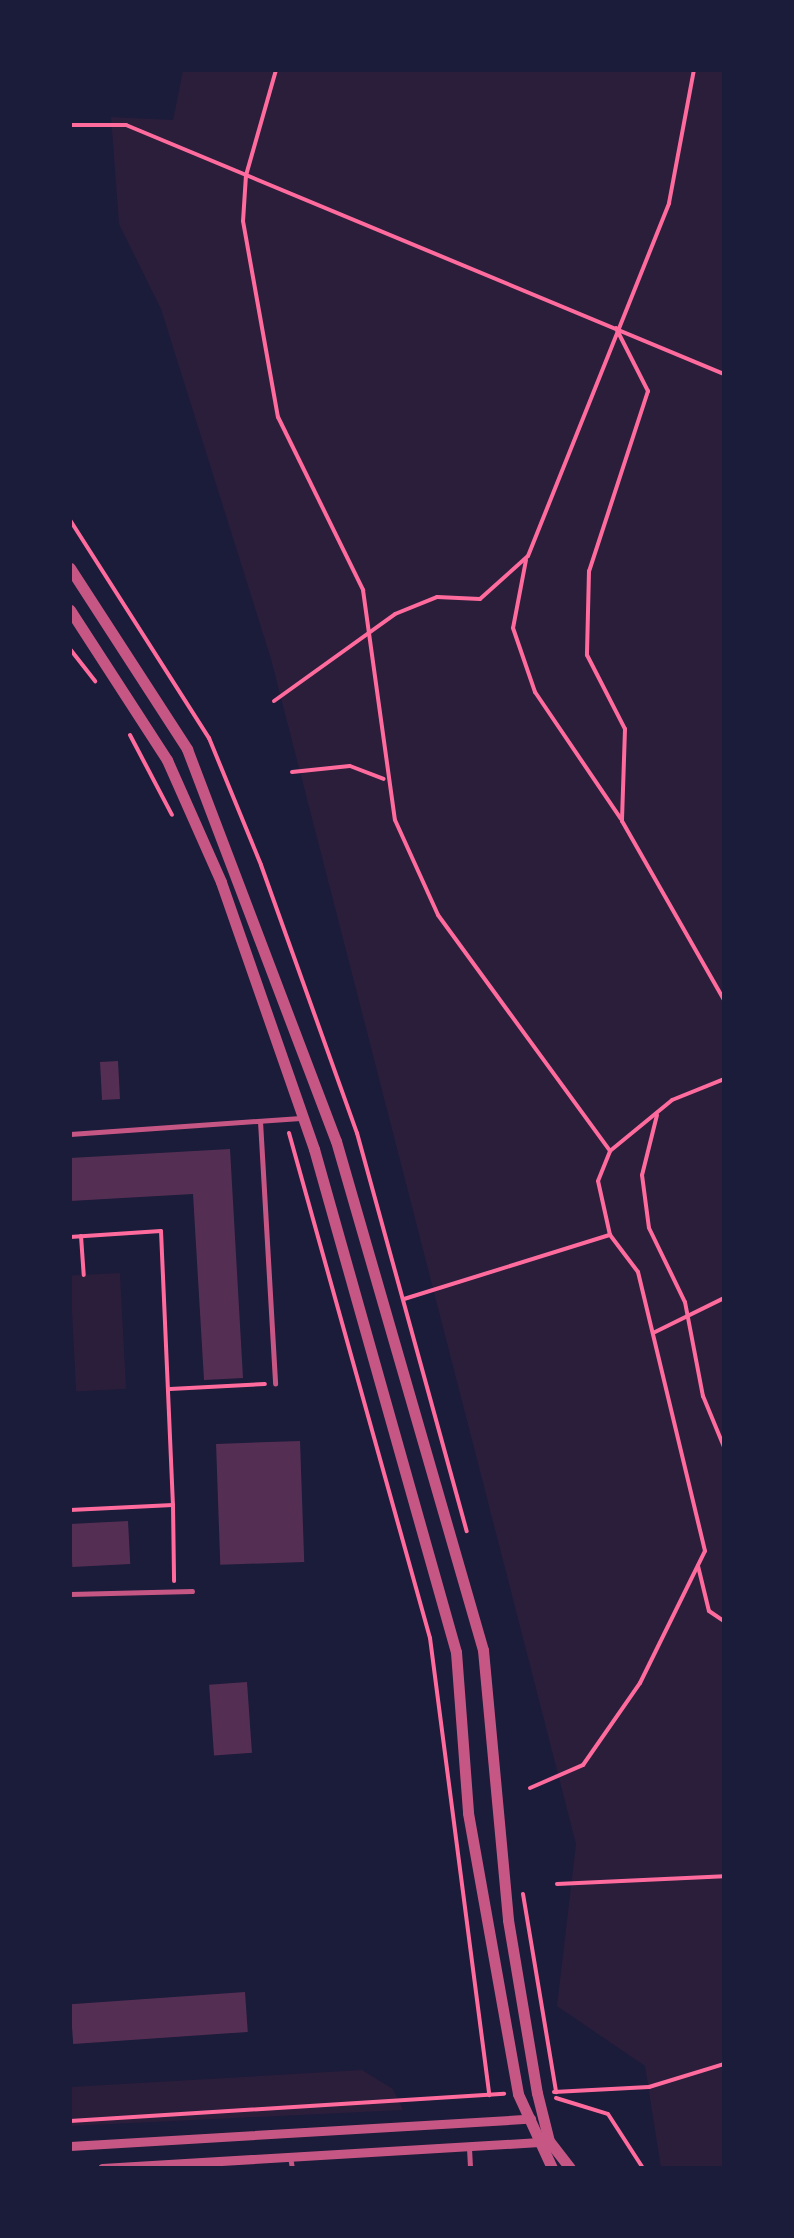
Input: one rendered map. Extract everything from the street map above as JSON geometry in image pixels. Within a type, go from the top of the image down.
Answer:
[{"type":"street","points":[[70,568],[187,749],[336,1141],[482,1650],[494,1813],[544,2118],[543,2142],[552,2168]]},
{"type":"street","points":[[70,610],[167,760],[220,882],[303,1118],[456,1652],[468,1812],[518,2094],[526,2119],[570,2168]]},
{"type":"street","points":[[70,2146],[544,2118]]},
{"type":"street","points":[[102,2168],[291,2162],[543,2142]]},
{"type":"lane","points":[[70,1134],[303,1118]]},
{"type":"lane","points":[[260,1121],[275,1384]]},
{"type":"lane","points":[[70,1594],[192,1591]]},
{"type":"lane","points":[[468,2146],[470,2168]]},
{"type":"path","points":[[276,70],[246,174],[243,221],[278,417],[363,590],[384,779],[438,916],[610,1152]]},
{"type":"path","points":[[694,70],[668,203],[615,326],[528,556],[513,628],[535,692],[622,821],[724,1000]]},
{"type":"path","points":[[70,126],[126,125],[724,374]]},
{"type":"path","points":[[615,326],[648,392],[589,571],[587,655],[625,728],[622,821]]},
{"type":"path","points":[[274,701],[370,638],[395,614],[437,597],[480,599],[528,556]]},
{"type":"path","points":[[70,649],[104,692]]},
{"type":"path","points":[[123,721],[174,819]]},
{"type":"path","points":[[292,772],[350,766],[384,779]]},
{"type":"path","points":[[530,1788],[583,1765],[640,1683],[705,1551],[638,1272],[610,1235],[598,1181],[610,1152],[658,1115],[724,1079]]},
{"type":"path","points":[[658,1115],[642,1191],[691,1322],[703,1396],[724,1446]]},
{"type":"path","points":[[286,1120],[430,1638],[490,2095]]},
{"type":"path","points":[[70,1237],[161,1232],[174,1591]]},
{"type":"path","points":[[384,1306],[610,1235]]},
{"type":"path","points":[[81,1236],[84,1275]]},
{"type":"path","points":[[653,1332],[691,1322],[724,1298]]},
{"type":"path","points":[[168,1389],[275,1384]]},
{"type":"path","points":[[70,1510],[173,1506]]},
{"type":"path","points":[[698,1566],[709,1611],[724,1622]]},
{"type":"path","points":[[557,1884],[724,1876]]},
{"type":"path","points":[[537,2093],[649,2087],[724,2064]]},
{"type":"path","points":[[537,2093],[608,2114],[643,2168]]},
{"type":"path","points":[[70,2121],[518,2094]]},
{"type":"shaded area","points":[[183,70],[724,70],[724,2168],[661,2168],[645,2066],[557,2006],[576,1844],[271,659],[161,309],[119,224],[111,117],[173,120]]},
{"type":"shaded area","points":[[120,1273],[126,1389],[76,1391],[70,1276]]},
{"type":"shaded area","points":[[362,2070],[393,2089],[403,2110],[70,2126],[70,2087]]},
{"type":"building","points":[[118,1061],[120,1099],[102,1100],[100,1062]]},
{"type":"building","points":[[230,1149],[243,1378],[204,1380],[193,1194],[70,1201],[70,1158]]},
{"type":"building","points":[[300,1441],[304,1562],[220,1565],[216,1444]]},
{"type":"building","points":[[128,1521],[130,1564],[72,1567],[70,1524]]},
{"type":"building","points":[[247,1682],[252,1753],[214,1755],[209,1685]]},
{"type":"building","points":[[245,1992],[248,2032],[73,2044],[70,2004]]}]
